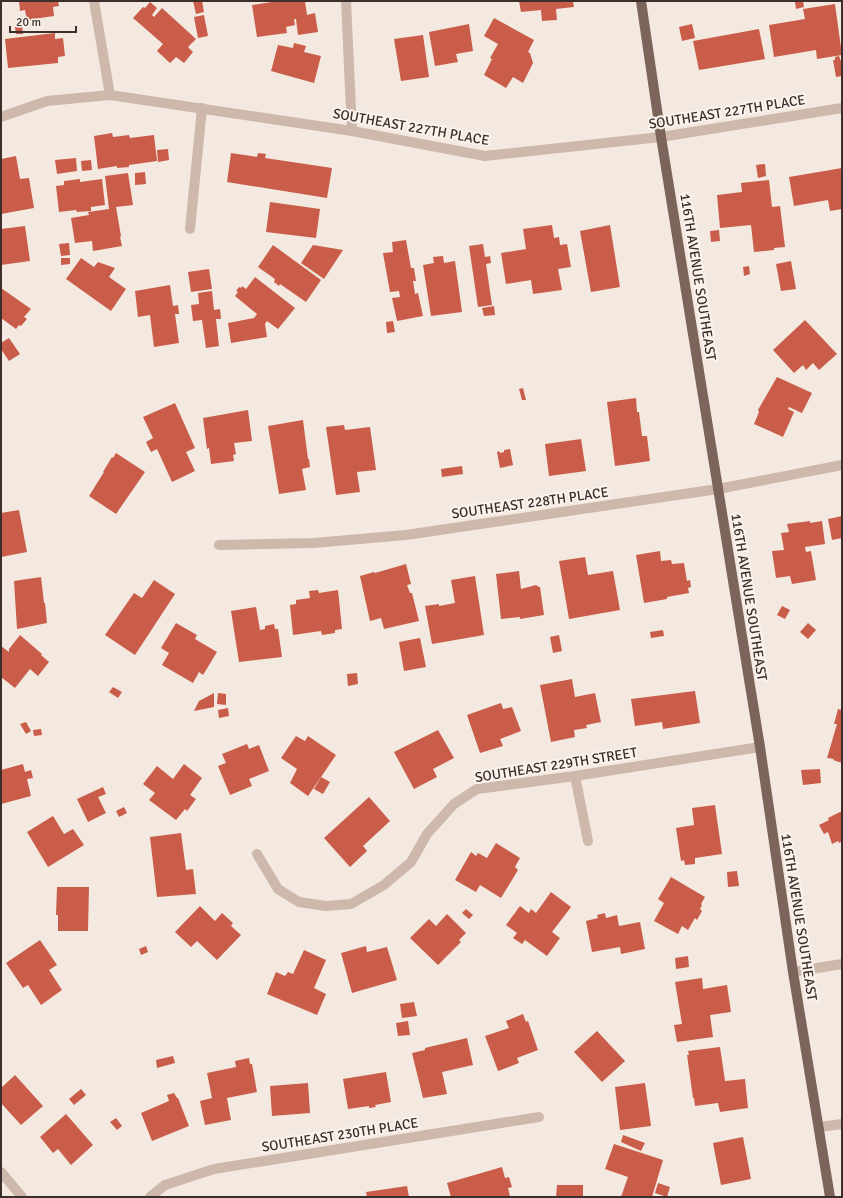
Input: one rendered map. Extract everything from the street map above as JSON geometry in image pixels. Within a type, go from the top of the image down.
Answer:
[{"type":"main road","name":"116TH AVENUE SOUTHEAST","points":[[641,1],[661,137],[760,747],[793,972],[830,1197]]},
{"type":"street","points":[[94,1],[110,95]]},
{"type":"street","points":[[346,1],[352,130]]},
{"type":"street","name":"SOUTHEAST 227TH PLACE","points":[[1,117],[47,101],[110,95],[352,130],[485,156],[661,137],[842,108]]},
{"type":"street","points":[[190,229],[202,108]]},
{"type":"street","name":"SOUTHEAST 228TH PLACE","points":[[219,545],[314,544],[406,535],[718,489],[842,465]]},
{"type":"street","name":"SOUTHEAST 229TH STREET","points":[[257,854],[278,889],[299,902],[326,906],[351,904],[384,885],[411,862],[431,829],[454,804],[477,789],[575,776],[760,747]]},
{"type":"street","points":[[575,776],[588,841]]},
{"type":"street","points":[[793,972],[842,964]]},
{"type":"street","name":"SOUTHEAST 230TH PLACE","points":[[150,1197],[165,1185],[214,1169],[540,1117]]},
{"type":"street","points":[[819,1128],[842,1124]]},
{"type":"street","points":[[1,1172],[22,1197]]},
{"type":"building","points":[[19,1],[58,1],[59,6],[53,7],[54,16],[27,20],[25,10],[20,11]]},
{"type":"building","points":[[193,1],[202,1],[204,12],[196,14]]},
{"type":"building","points":[[278,1],[305,1],[307,15],[315,13],[318,32],[298,35],[296,19],[294,19],[295,25],[286,27],[287,33],[257,37],[252,5]]},
{"type":"building","points":[[519,1],[573,1],[574,7],[556,9],[557,20],[542,21],[541,10],[521,12]]},
{"type":"building","points":[[803,1],[804,7],[796,9],[795,2]]},
{"type":"building","points":[[150,2],[157,8],[152,15],[154,17],[162,8],[196,39],[188,47],[193,52],[184,63],[176,57],[170,63],[157,51],[163,44],[133,18]]},
{"type":"building","points":[[835,4],[842,55],[817,59],[816,50],[774,57],[769,25],[805,19],[803,9]]},
{"type":"building","points":[[204,15],[208,36],[198,38],[194,17]]},
{"type":"building","points":[[494,18],[534,40],[528,52],[530,53],[533,63],[523,83],[513,77],[506,88],[484,75],[492,59],[490,58],[498,44],[484,36]]},
{"type":"building","points":[[469,24],[473,51],[456,54],[458,62],[435,66],[429,32]]},
{"type":"building","points":[[692,24],[695,38],[682,41],[679,27]]},
{"type":"building","points":[[22,26],[23,34],[16,34],[15,27]]},
{"type":"building","points":[[759,29],[765,59],[699,70],[693,41]]},
{"type":"building","points":[[55,33],[55,39],[63,38],[65,56],[58,57],[58,63],[8,68],[5,39]]},
{"type":"building","points":[[423,35],[429,77],[401,81],[394,39]]},
{"type":"building","points":[[294,43],[306,46],[304,52],[321,56],[314,83],[271,71],[278,45],[293,48]]},
{"type":"building","points":[[839,56],[842,64],[842,76],[836,77],[833,60],[835,60],[835,57]]},
{"type":"building","points":[[112,133],[113,137],[129,135],[130,138],[154,135],[157,161],[129,165],[129,167],[117,168],[117,166],[98,169],[94,136]]},
{"type":"building","points":[[168,149],[169,160],[158,162],[157,150]]},
{"type":"building","points":[[231,153],[257,157],[258,153],[266,154],[265,158],[332,168],[327,198],[227,182]]},
{"type":"building","points":[[16,156],[20,179],[29,178],[34,208],[1,214],[1,159]]},
{"type":"building","points":[[76,158],[77,171],[57,174],[55,160]]},
{"type":"building","points":[[91,160],[92,170],[82,171],[81,161]]},
{"type":"building","points":[[765,164],[766,176],[758,178],[756,165]]},
{"type":"building","points":[[842,168],[842,209],[830,211],[828,200],[794,206],[789,177]]},
{"type":"building","points":[[145,172],[146,184],[135,185],[135,173]]},
{"type":"building","points":[[128,173],[133,205],[116,207],[122,246],[93,251],[92,241],[75,243],[71,218],[89,215],[88,212],[109,209],[105,176]]},
{"type":"building","points":[[80,179],[80,182],[102,179],[105,205],[91,207],[91,211],[77,212],[76,210],[59,212],[56,186],[64,185],[64,181]]},
{"type":"building","points":[[769,180],[772,207],[780,206],[785,247],[774,248],[774,250],[754,252],[751,225],[720,228],[717,195],[742,192],[741,183]]},
{"type":"building","points":[[270,202],[320,209],[316,238],[266,232]]},
{"type":"building","points":[[552,225],[554,238],[559,237],[560,245],[567,244],[571,267],[558,269],[562,290],[533,294],[531,280],[506,284],[501,253],[526,249],[523,229]]},
{"type":"building","points":[[610,225],[620,287],[591,292],[580,231]]},
{"type":"building","points":[[25,226],[30,261],[1,265],[1,229]]},
{"type":"building","points":[[719,230],[720,241],[711,242],[710,231]]},
{"type":"building","points":[[406,240],[411,268],[414,268],[416,281],[413,281],[415,294],[418,293],[423,316],[397,321],[392,298],[400,297],[399,291],[390,292],[383,253],[393,252],[392,242]]},
{"type":"building","points":[[69,243],[70,255],[61,256],[59,244]]},
{"type":"building","points":[[483,244],[485,257],[490,256],[491,263],[486,264],[492,305],[478,307],[469,246]]},
{"type":"building","points":[[273,245],[321,280],[306,302],[280,284],[279,286],[274,282],[275,279],[258,267]]},
{"type":"building","points":[[313,245],[343,250],[324,279],[301,263]]},
{"type":"building","points":[[443,256],[444,263],[455,261],[462,312],[431,316],[423,265],[434,263],[433,257]]},
{"type":"building","points":[[61,258],[70,258],[70,264],[61,265]]},
{"type":"building","points":[[81,258],[94,267],[98,262],[115,268],[109,277],[126,289],[111,311],[66,279]]},
{"type":"building","points":[[791,261],[796,289],[781,291],[776,264]]},
{"type":"building","points":[[749,266],[750,274],[744,276],[743,267]]},
{"type":"building","points":[[209,269],[212,289],[191,292],[188,272]]},
{"type":"building","points":[[255,277],[295,308],[278,329],[267,321],[265,324],[267,337],[231,343],[228,323],[254,318],[257,314],[235,296],[239,287],[241,288],[242,286],[246,289]]},
{"type":"building","points":[[170,285],[173,306],[178,305],[179,314],[175,314],[179,343],[154,347],[150,315],[138,317],[135,291]]},
{"type":"building","points":[[1,288],[31,309],[24,317],[27,319],[16,329],[1,318]]},
{"type":"building","points":[[212,291],[214,310],[220,309],[221,319],[216,319],[219,346],[206,348],[202,320],[193,321],[191,305],[199,304],[198,293]]},
{"type":"building","points":[[494,306],[495,315],[484,316],[482,308]]},
{"type":"building","points":[[805,320],[837,354],[819,370],[813,363],[806,370],[803,365],[794,373],[773,350]]},
{"type":"building","points":[[393,321],[395,332],[387,333],[386,322]]},
{"type":"building","points":[[9,338],[20,354],[9,361],[1,349],[1,343]]},
{"type":"building","points":[[777,377],[812,393],[802,413],[789,407],[788,409],[794,412],[783,437],[754,424],[759,412],[758,410]]},
{"type":"building","points":[[523,388],[526,400],[522,400],[519,389]]},
{"type":"building","points":[[636,398],[642,436],[647,436],[650,461],[615,466],[607,402]]},
{"type":"building","points":[[175,403],[195,448],[186,452],[195,471],[172,482],[157,449],[151,452],[146,442],[153,438],[143,417]]},
{"type":"building","points":[[248,410],[252,441],[234,443],[236,454],[233,455],[234,461],[211,464],[209,448],[207,449],[203,418]]},
{"type":"building","points":[[303,420],[310,467],[302,469],[306,490],[279,494],[268,426]]},
{"type":"building","points":[[344,425],[345,430],[370,427],[376,470],[357,472],[360,492],[336,495],[326,427]]},
{"type":"building","points":[[581,439],[586,471],[549,476],[545,444]]},
{"type":"building","points":[[510,449],[513,465],[500,468],[497,452],[499,451],[500,453],[504,452],[504,450]]},
{"type":"building","points":[[116,453],[145,472],[116,514],[89,496],[112,457],[113,458]]},
{"type":"building","points":[[462,466],[463,474],[442,477],[441,469]]},
{"type":"building","points":[[19,510],[27,552],[1,557],[1,513]]},
{"type":"building","points":[[842,516],[842,538],[832,540],[828,519]]},
{"type":"building","points":[[810,521],[810,523],[822,521],[825,544],[805,547],[806,552],[811,551],[816,580],[792,584],[790,576],[776,578],[772,551],[784,550],[781,533],[789,532],[787,524]]},
{"type":"building","points":[[660,551],[661,561],[671,560],[672,564],[684,563],[687,581],[690,580],[691,587],[688,588],[689,593],[644,603],[636,555]]},
{"type":"building","points":[[585,557],[588,575],[613,571],[620,610],[569,619],[559,561]]},
{"type":"building","points":[[406,564],[411,584],[407,585],[410,593],[412,593],[419,621],[384,629],[381,618],[370,621],[360,576]]},
{"type":"building","points":[[519,571],[521,589],[536,585],[540,587],[544,615],[520,619],[520,617],[501,619],[496,574]]},
{"type":"building","points":[[475,576],[484,635],[432,644],[425,606],[439,604],[439,606],[455,603],[451,580]]},
{"type":"building","points":[[41,577],[47,623],[17,629],[14,581]]},
{"type":"building","points":[[154,580],[175,594],[135,655],[105,635],[134,593],[142,598]]},
{"type":"building","points":[[318,590],[319,593],[338,590],[342,629],[335,630],[335,633],[322,635],[321,631],[293,635],[290,605],[296,604],[296,600],[310,598],[309,591]]},
{"type":"building","points":[[782,606],[790,610],[785,619],[777,615]]},
{"type":"building","points":[[256,607],[260,630],[265,629],[265,626],[274,624],[275,629],[278,629],[282,657],[239,662],[231,611]]},
{"type":"building","points":[[176,623],[197,635],[195,639],[217,652],[203,675],[199,672],[193,683],[162,665],[169,653],[161,648]]},
{"type":"building","points":[[808,623],[816,630],[808,639],[800,632]]},
{"type":"building","points":[[663,630],[664,636],[651,638],[650,632]]},
{"type":"building","points":[[20,635],[49,662],[38,676],[30,669],[15,688],[1,677],[1,646],[9,652],[9,649]]},
{"type":"building","points":[[559,635],[562,651],[553,653],[550,637]]},
{"type":"building","points":[[420,638],[426,667],[404,671],[399,642]]},
{"type":"building","points":[[357,673],[358,684],[348,686],[347,674]]},
{"type":"building","points":[[572,679],[575,697],[595,693],[601,722],[586,725],[587,728],[574,730],[575,737],[551,742],[540,685]]},
{"type":"building","points":[[113,687],[122,692],[118,698],[109,692]]},
{"type":"building","points":[[695,691],[700,723],[663,729],[662,722],[635,726],[631,699]]},
{"type":"building","points":[[214,693],[214,707],[194,711],[199,701]]},
{"type":"building","points":[[218,693],[226,694],[226,705],[217,704]]},
{"type":"building","points":[[501,703],[503,709],[512,707],[521,731],[500,739],[503,746],[480,753],[467,715]]},
{"type":"building","points":[[228,708],[229,716],[219,718],[218,710]]},
{"type":"building","points":[[838,709],[842,710],[842,763],[833,760],[834,759],[827,758],[837,724],[834,724]]},
{"type":"building","points":[[26,722],[31,731],[26,734],[20,724]]},
{"type":"building","points":[[41,729],[42,735],[34,736],[33,730]]},
{"type":"building","points":[[438,730],[454,758],[433,769],[437,777],[414,789],[394,752]]},
{"type":"building","points":[[296,736],[305,741],[308,736],[336,755],[308,796],[290,783],[297,769],[281,758]]},
{"type":"building","points":[[247,744],[249,749],[259,745],[269,771],[249,779],[252,786],[230,795],[218,766],[226,763],[222,754]]},
{"type":"building","points":[[23,764],[25,772],[31,770],[33,778],[27,779],[31,796],[1,804],[1,770]]},
{"type":"building","points":[[184,764],[202,778],[190,795],[196,799],[187,811],[185,809],[176,820],[149,800],[155,793],[143,784],[157,766],[173,779]]},
{"type":"building","points":[[820,769],[821,783],[803,785],[801,770]]},
{"type":"building","points":[[321,777],[330,782],[323,794],[314,789]]},
{"type":"building","points":[[103,787],[106,794],[98,797],[106,813],[88,822],[77,799]]},
{"type":"building","points":[[369,797],[390,821],[363,846],[367,851],[350,867],[324,838]]},
{"type":"building","points":[[715,805],[722,854],[695,858],[695,864],[685,865],[684,860],[681,861],[676,828],[694,825],[692,808]]},
{"type":"building","points":[[124,807],[127,813],[119,817],[116,811]]},
{"type":"building","points":[[842,811],[842,846],[841,842],[839,843],[838,841],[832,844],[828,832],[824,834],[819,825],[829,820],[828,818]]},
{"type":"building","points":[[53,816],[64,834],[73,829],[84,845],[48,867],[27,832]]},
{"type":"building","points":[[181,833],[186,870],[193,869],[196,894],[157,897],[150,837]]},
{"type":"building","points":[[496,843],[520,858],[515,867],[518,870],[501,898],[480,885],[476,892],[455,880],[471,852],[476,856],[478,853],[487,858]]},
{"type":"building","points":[[737,871],[739,886],[728,887],[727,872]]},
{"type":"building","points":[[671,877],[705,897],[701,904],[700,909],[702,911],[697,920],[695,918],[688,930],[682,926],[678,934],[654,921],[664,903],[658,899]]},
{"type":"building","points":[[57,887],[89,887],[88,931],[58,931],[58,915],[56,915]]},
{"type":"building","points":[[551,892],[571,907],[552,932],[560,938],[547,956],[525,940],[522,944],[513,938],[517,933],[506,925],[520,906],[529,913],[531,909],[536,913]]},
{"type":"building","points":[[200,906],[215,921],[222,913],[233,923],[231,926],[241,935],[217,960],[197,941],[191,947],[175,932]]},
{"type":"building","points":[[466,909],[473,915],[469,919],[462,913]]},
{"type":"building","points":[[605,913],[606,918],[617,915],[619,926],[640,922],[645,949],[621,954],[620,947],[592,952],[586,921],[598,918],[597,915]]},
{"type":"building","points":[[447,914],[466,933],[459,940],[461,942],[438,965],[410,938],[429,919],[436,926]]},
{"type":"building","points":[[40,940],[57,965],[49,970],[62,990],[41,1005],[28,985],[23,988],[6,963]]},
{"type":"building","points":[[146,946],[148,952],[141,955],[139,949]]},
{"type":"building","points":[[366,946],[367,952],[387,947],[397,980],[352,993],[341,953]]},
{"type":"building","points":[[304,950],[326,960],[314,988],[326,994],[317,1015],[267,994],[276,972],[285,976],[288,972],[293,974]]},
{"type":"building","points":[[688,956],[689,967],[676,969],[675,958]]},
{"type":"building","points":[[702,978],[703,989],[727,985],[731,1012],[710,1015],[713,1037],[677,1042],[674,1025],[682,1024],[675,982]]},
{"type":"building","points":[[414,1002],[417,1016],[402,1018],[400,1004]]},
{"type":"building","points":[[523,1014],[526,1022],[528,1021],[538,1050],[517,1058],[519,1063],[498,1071],[485,1036],[509,1028],[506,1021]]},
{"type":"building","points":[[408,1021],[410,1035],[398,1036],[396,1023]]},
{"type":"building","points":[[597,1031],[625,1061],[602,1082],[574,1052]]},
{"type":"building","points":[[467,1038],[473,1065],[442,1072],[447,1094],[423,1098],[412,1053],[425,1050],[425,1048]]},
{"type":"building","points":[[720,1047],[725,1081],[745,1079],[748,1108],[720,1112],[718,1103],[695,1106],[687,1055],[689,1055],[688,1051]]},
{"type":"building","points":[[173,1056],[175,1063],[157,1068],[156,1060]]},
{"type":"building","points":[[249,1058],[250,1064],[252,1064],[257,1092],[227,1098],[231,1120],[205,1125],[200,1101],[212,1098],[207,1073],[236,1067],[235,1061]]},
{"type":"building","points":[[386,1072],[391,1102],[375,1105],[376,1107],[369,1108],[369,1106],[348,1109],[343,1079]]},
{"type":"building","points":[[15,1075],[43,1106],[21,1125],[1,1103],[1,1088]]},
{"type":"building","points":[[308,1083],[310,1113],[272,1116],[270,1086]]},
{"type":"building","points":[[645,1083],[651,1126],[620,1130],[615,1087]]},
{"type":"building","points":[[81,1089],[86,1095],[74,1105],[69,1099]]},
{"type":"building","points":[[174,1093],[178,1098],[189,1126],[152,1141],[141,1113],[169,1101],[167,1095]]},
{"type":"building","points":[[66,1114],[93,1145],[71,1165],[58,1149],[53,1153],[40,1137]]},
{"type":"building","points":[[116,1118],[122,1126],[117,1130],[110,1122]]},
{"type":"building","points":[[623,1135],[645,1143],[641,1151],[621,1142]]},
{"type":"building","points":[[743,1137],[751,1179],[721,1185],[713,1143]]},
{"type":"building","points":[[614,1144],[663,1160],[652,1197],[621,1197],[628,1177],[605,1169]]},
{"type":"building","points":[[502,1167],[505,1178],[509,1177],[512,1187],[508,1188],[510,1197],[451,1197],[447,1183]]},
{"type":"building","points":[[658,1183],[670,1187],[667,1197],[655,1193]]},
{"type":"building","points":[[557,1185],[583,1185],[583,1197],[556,1197]]},
{"type":"building","points":[[407,1186],[409,1197],[367,1197],[366,1192]]}]
